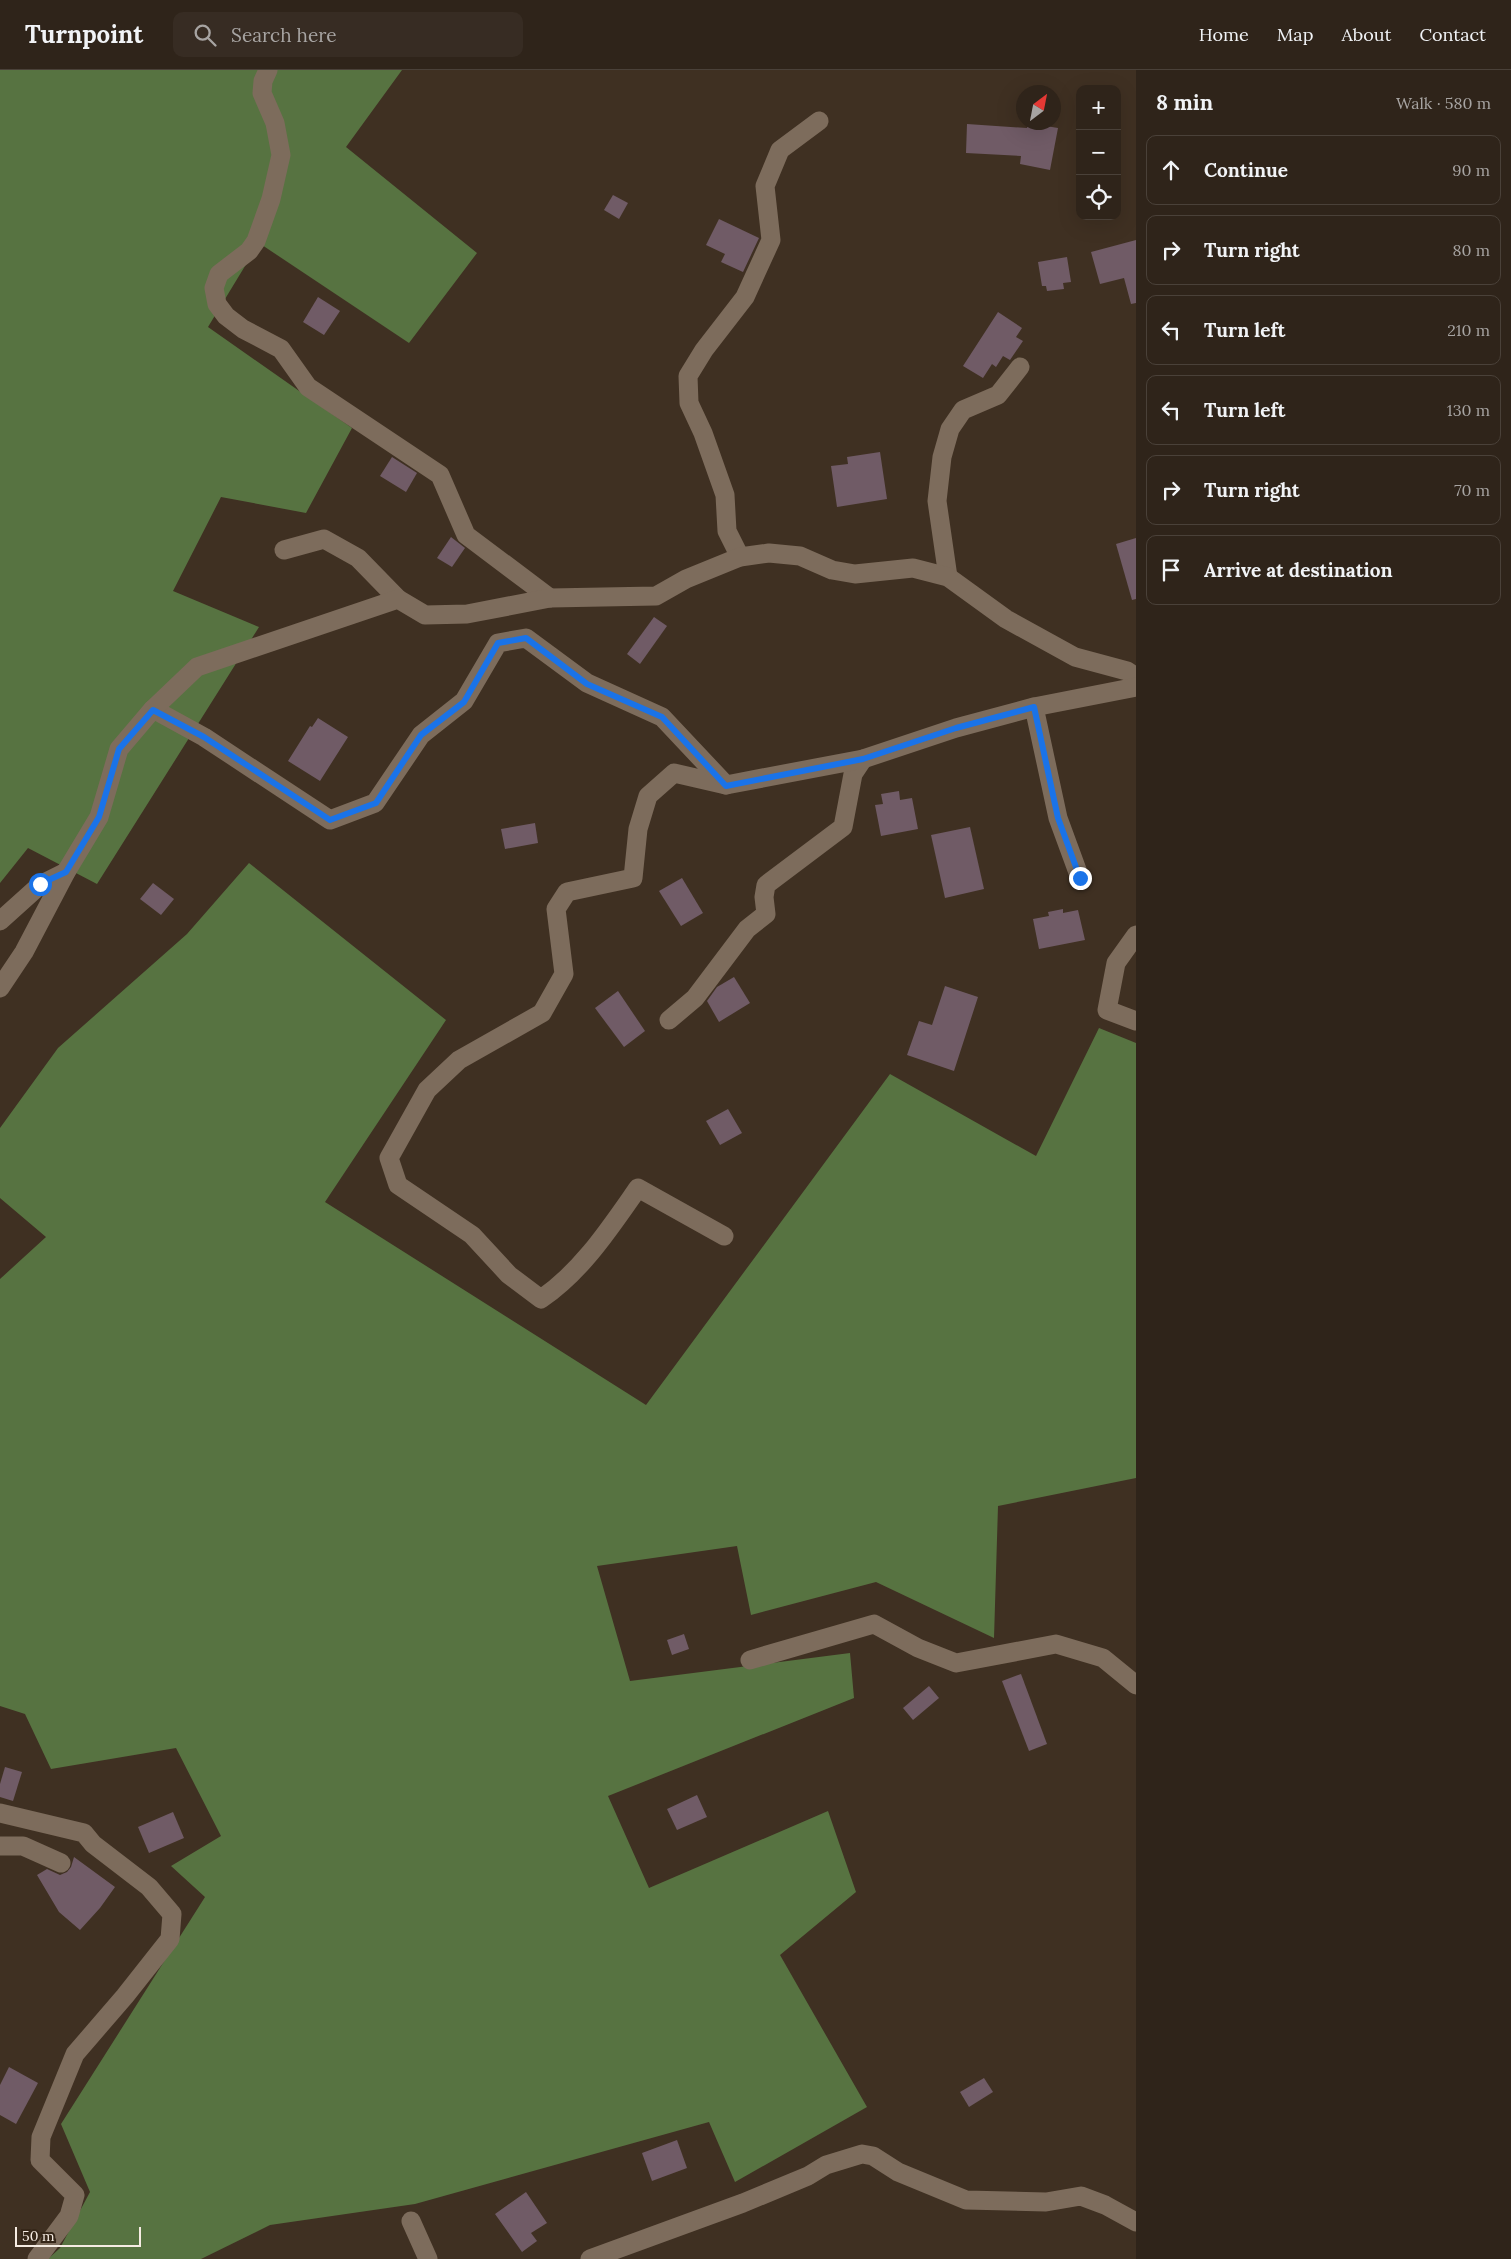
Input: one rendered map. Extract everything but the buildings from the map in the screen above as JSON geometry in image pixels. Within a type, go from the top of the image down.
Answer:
[{"type":"street","points":[[268,70],[263,81],[262,93],[275,123],[280,155],[271,199],[256,241],[249,251],[219,274],[214,288],[218,304],[226,316],[242,329],[281,349],[308,387],[440,475],[466,536],[550,598]]},
{"type":"street","points":[[740,557],[728,531],[725,495],[703,433],[689,403],[688,376],[704,350],[745,297],[771,240],[765,186],[780,150],[819,122]]},
{"type":"street","points":[[948,577],[937,501],[942,456],[950,429],[963,410],[998,396],[1020,367]]},
{"type":"street","points":[[284,550],[324,539],[358,558],[398,599],[425,615],[467,614],[550,598],[656,596],[686,579],[740,557],[768,553],[800,556],[832,570],[855,574],[913,568],[948,577],[1006,619],[1075,657],[1127,671],[1136,677]]},
{"type":"street","points":[[0,988],[24,952],[66,872],[99,817],[119,749],[153,710],[197,667],[398,599]]},
{"type":"street","points":[[153,710],[204,737],[330,820],[376,803],[421,735],[464,702],[498,643],[526,638],[587,684],[662,717],[726,786]]},
{"type":"street","points":[[724,1236],[638,1188],[608,1231],[561,1285],[541,1299],[509,1275],[472,1235],[398,1185],[389,1158],[427,1090],[459,1060],[542,1013],[564,974],[556,909],[567,892],[633,878],[638,829],[648,796],[674,774],[726,786],[863,759],[956,728],[1034,707],[1136,687]]},
{"type":"street","points":[[1034,707],[1058,818],[1080,878]]},
{"type":"street","points":[[669,1020],[695,998],[747,930],[766,914],[764,896],[766,885],[843,827],[853,774],[863,759]]},
{"type":"street","points":[[0,921],[40,884],[66,872]]},
{"type":"street","points":[[1136,935],[1116,963],[1106,1010],[1136,1021]]},
{"type":"street","points":[[750,1660],[874,1624],[918,1648],[956,1663],[1056,1644],[1103,1658],[1136,1685]]},
{"type":"street","points":[[0,1813],[84,1833],[93,1844],[149,1887],[172,1914],[170,1939],[125,1996],[75,2054],[64,2077],[41,2137],[40,2160],[75,2195],[69,2216],[37,2259]]},
{"type":"street","points":[[0,1846],[23,1846],[61,1863]]},
{"type":"street","points":[[590,2259],[743,2203],[808,2176],[826,2164],[862,2154],[873,2156],[898,2172],[966,2200],[1046,2202],[1081,2196],[1105,2205],[1136,2222]]},
{"type":"street","points":[[411,2221],[428,2259]]},
{"type":"green space","points":[[0,70],[402,70],[346,147],[477,253],[409,343],[259,243],[208,327],[352,428],[306,513],[221,497],[173,591],[259,627],[97,884],[28,848],[0,883]]},
{"type":"green space","points":[[249,863],[446,1020],[325,1202],[646,1405],[890,1074],[1036,1156],[1099,1028],[1136,1043],[1136,1478],[998,1506],[994,1638],[876,1582],[751,1615],[737,1546],[597,1566],[630,1681],[850,1653],[854,1698],[608,1796],[649,1888],[828,1811],[856,1892],[780,1955],[867,2107],[735,2182],[709,2122],[415,2204],[270,2225],[201,2259],[48,2259],[60,2248],[90,2192],[61,2124],[205,1897],[171,1866],[221,1836],[176,1748],[51,1769],[25,1714],[0,1706],[0,1279],[46,1237],[0,1198],[0,1128],[58,1048],[187,934]]},
{"type":"route","points":[[40,884],[66,872],[99,817],[119,749],[153,710],[204,737],[330,820],[376,803],[421,735],[464,702],[498,643],[526,638],[587,684],[662,717],[726,786],[863,759],[956,728],[1034,707],[1058,818],[1080,878]]}]
